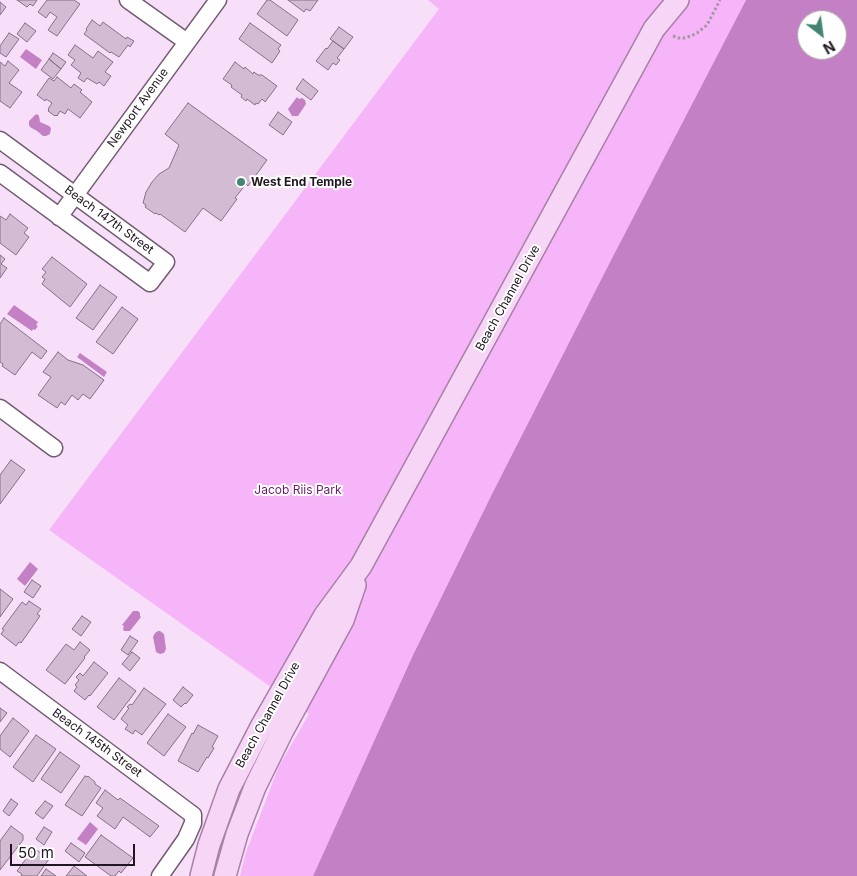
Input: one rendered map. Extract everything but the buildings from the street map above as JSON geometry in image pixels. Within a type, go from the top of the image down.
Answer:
[{"type":"main road","name":"Beach Channel Drive","points":[[654,29],[662,0]]},
{"type":"main road","name":"Beach Channel Drive","points":[[201,876],[214,827],[229,789],[266,718],[325,614],[362,566],[654,29],[678,0]]},
{"type":"main road","name":"Beach Channel Drive","points":[[225,876],[237,834],[255,787],[343,620],[362,566]]},
{"type":"street","points":[[128,0],[186,42]]},
{"type":"street","name":"Newport Avenue","points":[[59,216],[218,0]]},
{"type":"street","name":"Beach 147th Street","points":[[0,141],[166,262],[150,284],[0,173]]},
{"type":"street","points":[[0,408],[54,448]]},
{"type":"street","name":"Beach 145th Street","points":[[0,671],[193,814],[193,823],[186,839],[160,876]]},
{"type":"path","points":[[654,29],[679,38],[697,34],[707,25],[720,0]]},
{"type":"green space","name":"Jacob Riis Park","points":[[428,0],[746,0],[492,494],[413,655],[313,876],[240,876],[246,852],[279,766],[309,714],[49,530],[439,9]]},
{"type":"shaded area","points":[[746,0],[857,0],[857,876],[313,876],[413,655],[492,494]]},
{"type":"shaded area","points":[[26,49],[42,60],[36,69],[20,57]]},
{"type":"shaded area","points":[[297,97],[305,100],[306,104],[298,116],[292,116],[288,109]]},
{"type":"shaded area","points":[[37,114],[40,122],[51,128],[50,134],[43,136],[30,127],[29,121]]},
{"type":"shaded area","points":[[14,305],[38,322],[35,330],[33,329],[32,331],[7,314]]},
{"type":"shaded area","points":[[80,353],[107,372],[104,377],[77,357]]},
{"type":"shaded area","points":[[30,562],[38,569],[25,586],[17,579]]},
{"type":"shaded area","points":[[133,611],[138,611],[141,617],[130,631],[124,631],[124,626],[122,625]]},
{"type":"shaded area","points":[[158,631],[164,634],[166,649],[164,653],[160,654],[156,652],[153,637]]},
{"type":"shaded area","points":[[90,822],[98,829],[86,845],[77,839]]},
{"type":"place","name":"West End Temple","points":[[241,182]]}]
